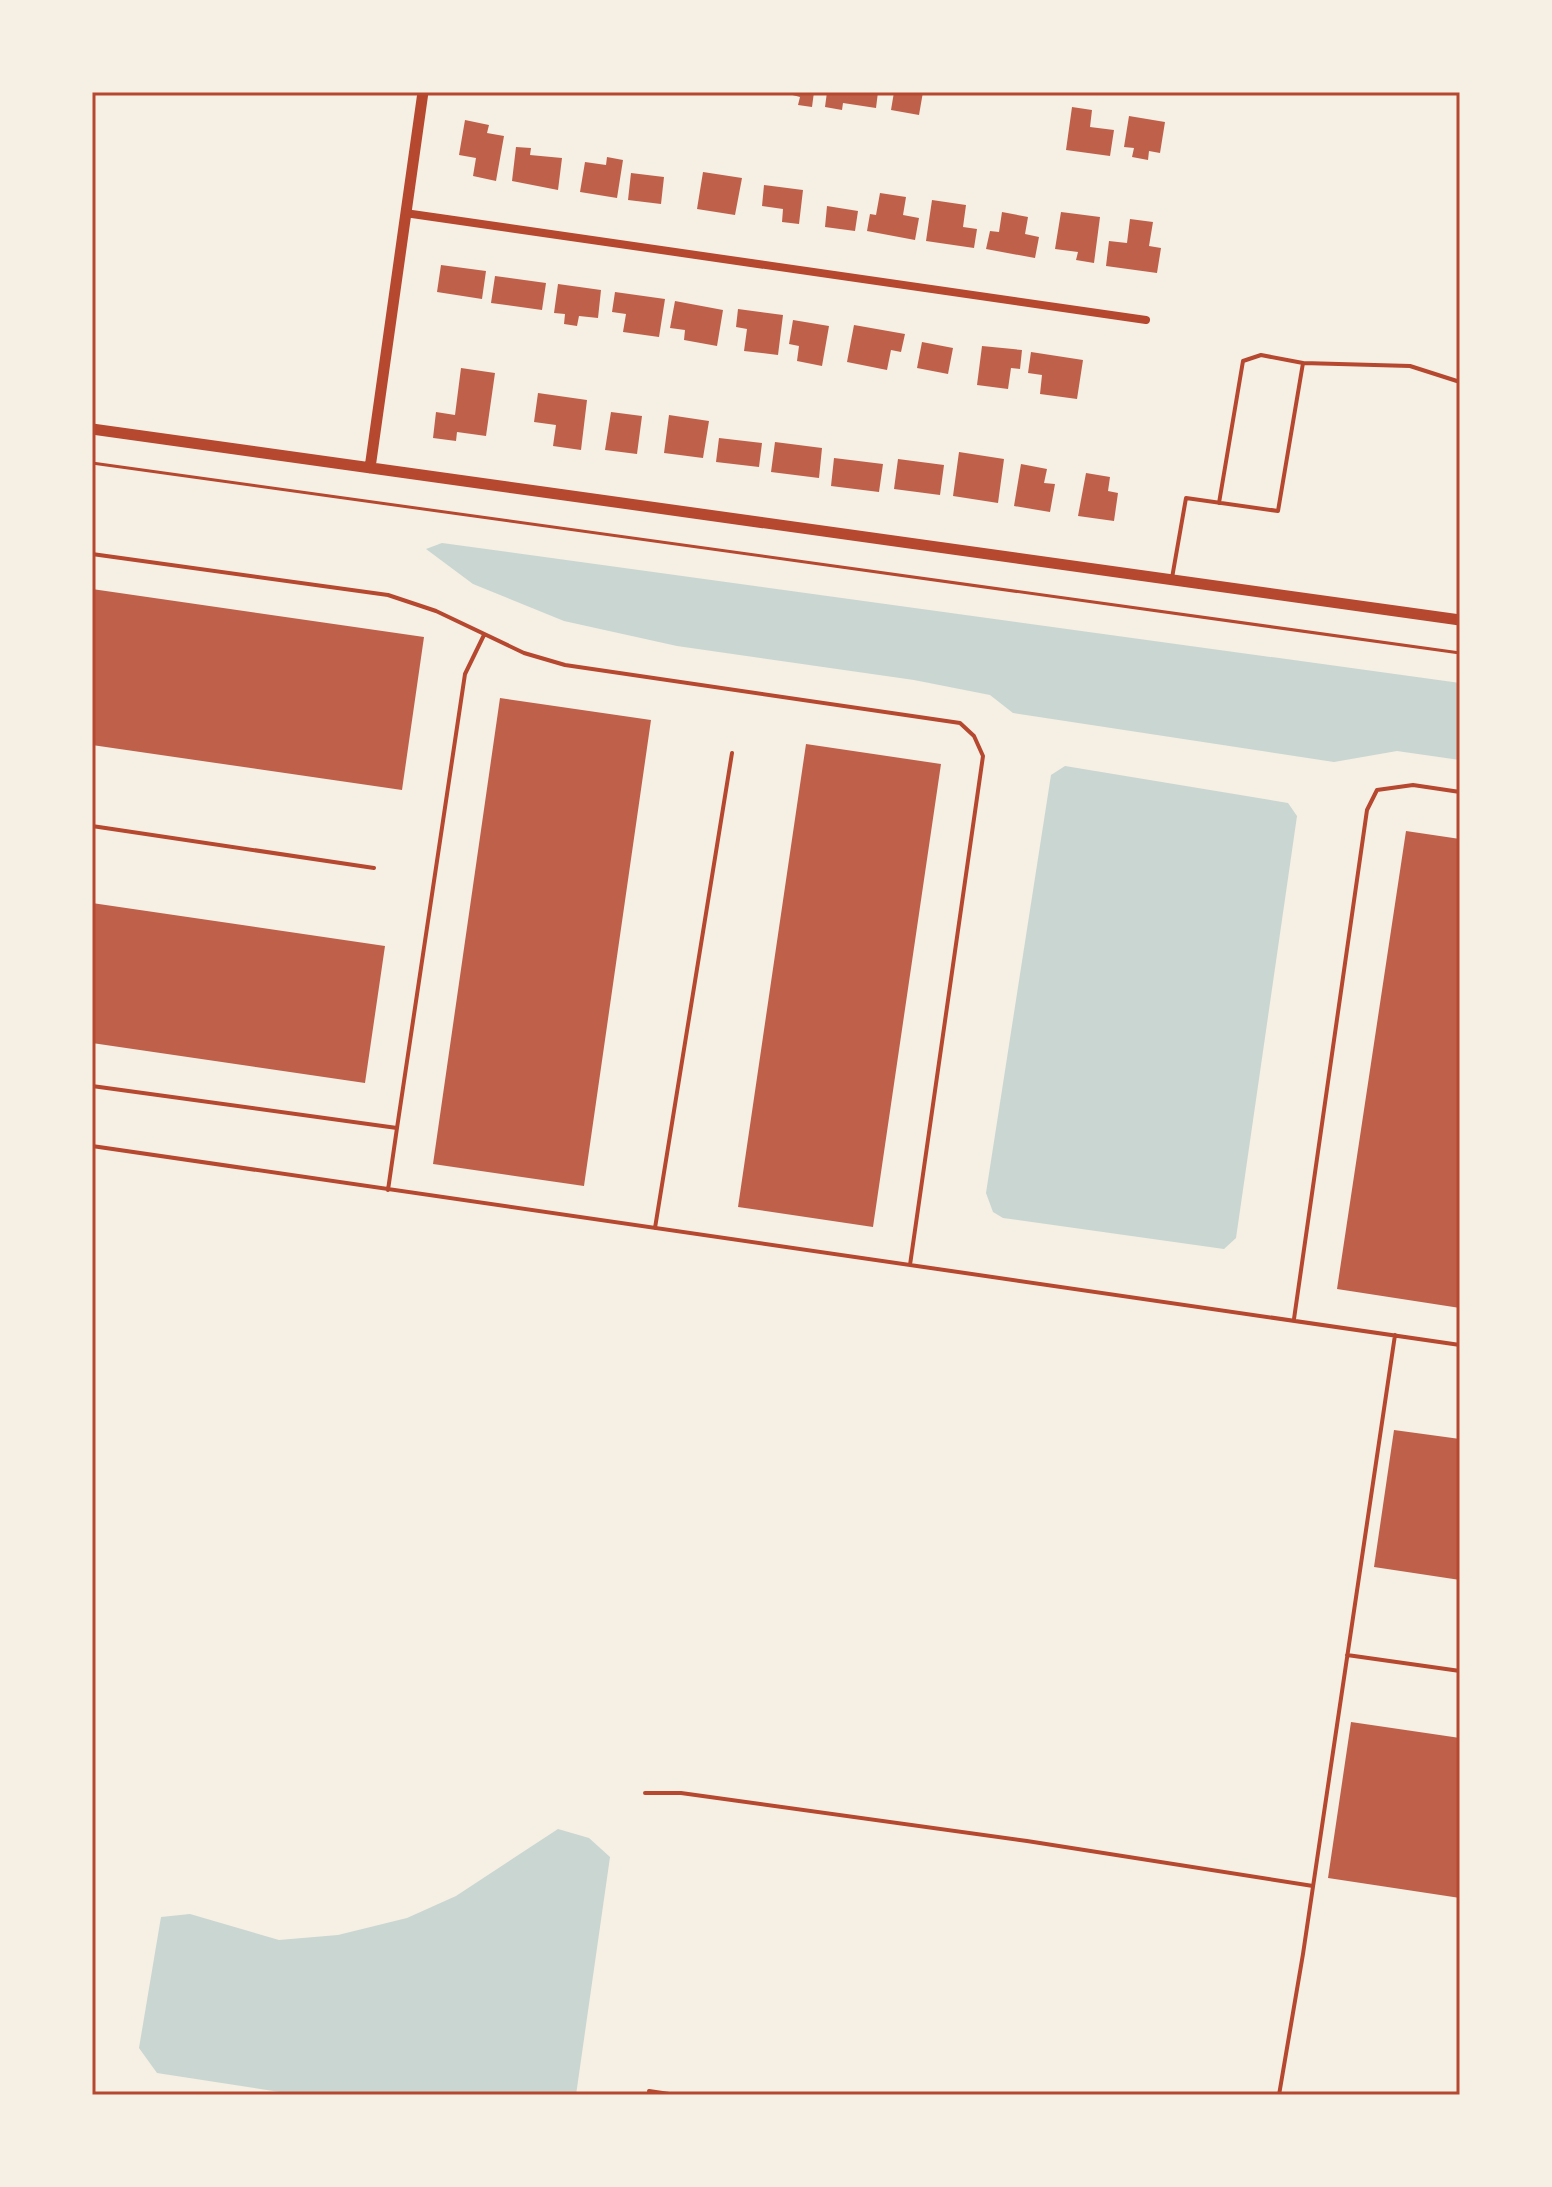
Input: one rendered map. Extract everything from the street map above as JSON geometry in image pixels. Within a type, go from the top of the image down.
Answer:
[{"type":"street","points":[[370,468],[423,92]]},
{"type":"street","points":[[405,213],[1146,320]]},
{"type":"street","points":[[92,429],[1460,620]]},
{"type":"lane","points":[[1219,503],[1243,361],[1261,355],[1303,363],[1410,366],[1460,382]]},
{"type":"lane","points":[[1172,580],[1186,498],[1278,511],[1303,363]]},
{"type":"lane","points":[[92,554],[388,595],[436,611],[524,653],[565,665],[960,723],[974,736],[983,756],[910,1265]]},
{"type":"lane","points":[[388,1190],[465,674],[484,635]]},
{"type":"lane","points":[[655,1228],[732,753]]},
{"type":"lane","points":[[1294,1319],[1367,810],[1377,790],[1413,785],[1460,792]]},
{"type":"lane","points":[[92,826],[374,868]]},
{"type":"lane","points":[[92,1086],[397,1128]]},
{"type":"lane","points":[[92,1146],[1460,1345]]},
{"type":"lane","points":[[1279,2095],[1395,1335]]},
{"type":"lane","points":[[1347,1655],[1460,1671]]},
{"type":"lane","points":[[645,1793],[681,1793],[1027,1841],[1313,1886]]},
{"type":"lane","points":[[649,2091],[676,2095]]},
{"type":"path","points":[[92,463],[1460,653]]},
{"type":"shaded area","points":[[442,543],[1460,683],[1460,760],[1397,751],[1334,762],[1013,713],[990,695],[914,680],[677,646],[564,621],[473,584],[426,549]]},
{"type":"shaded area","points":[[1065,766],[1288,803],[1297,816],[1236,1238],[1224,1249],[1003,1218],[993,1212],[986,1193],[1051,775]]},
{"type":"shaded area","points":[[558,1829],[589,1838],[610,1857],[576,2095],[299,2095],[157,2073],[139,2048],[161,1917],[190,1914],[279,1940],[338,1935],[407,1918],[456,1896]]},
{"type":"building","points":[[781,92],[814,92],[812,107],[798,105],[800,97]]},
{"type":"building","points":[[827,92],[878,92],[876,108],[843,103],[842,110],[825,107]]},
{"type":"building","points":[[894,92],[923,92],[919,115],[891,110]]},
{"type":"building","points":[[1072,107],[1092,110],[1090,127],[1114,130],[1110,156],[1066,150]]},
{"type":"building","points":[[1129,116],[1165,122],[1160,153],[1149,151],[1148,160],[1132,157],[1134,148],[1124,147]]},
{"type":"building","points":[[465,120],[489,125],[487,133],[504,136],[496,181],[473,176],[476,158],[459,155]]},
{"type":"building","points":[[516,147],[531,148],[530,155],[562,158],[558,190],[512,181]]},
{"type":"building","points":[[607,157],[623,160],[617,198],[580,192],[585,162],[606,165]]},
{"type":"building","points":[[703,172],[742,178],[735,215],[697,209]]},
{"type":"building","points":[[631,173],[664,177],[661,204],[628,200]]},
{"type":"building","points":[[764,185],[803,190],[799,224],[782,222],[783,209],[762,206]]},
{"type":"building","points":[[880,193],[906,197],[903,215],[919,218],[915,240],[867,231],[870,214],[876,215]]},
{"type":"building","points":[[932,200],[966,205],[963,227],[977,229],[974,248],[926,241]]},
{"type":"building","points":[[827,206],[858,211],[855,231],[825,227]]},
{"type":"building","points":[[1002,212],[1028,217],[1025,234],[1039,237],[1035,258],[986,249],[990,231],[999,232]]},
{"type":"building","points":[[1061,212],[1100,217],[1094,263],[1076,260],[1078,252],[1055,249]]},
{"type":"building","points":[[1130,219],[1153,222],[1149,246],[1161,248],[1157,273],[1106,266],[1109,241],[1127,243]]},
{"type":"building","points":[[441,265],[486,271],[482,299],[437,292]]},
{"type":"building","points":[[495,276],[546,283],[542,310],[491,303]]},
{"type":"building","points":[[558,284],[601,290],[598,318],[579,316],[577,326],[564,324],[565,314],[554,313]]},
{"type":"building","points":[[615,292],[665,299],[659,337],[623,332],[626,314],[612,312]]},
{"type":"building","points":[[675,301],[723,310],[717,346],[684,340],[685,330],[670,328]]},
{"type":"building","points":[[738,309],[783,315],[778,355],[744,351],[747,329],[736,327]]},
{"type":"building","points":[[793,320],[829,326],[822,366],[797,361],[799,346],[789,344]]},
{"type":"building","points":[[854,325],[905,334],[901,352],[891,350],[887,370],[847,362]]},
{"type":"building","points":[[922,342],[953,348],[948,374],[917,368]]},
{"type":"building","points":[[982,346],[1022,350],[1020,369],[1011,368],[1008,389],[977,385]]},
{"type":"building","points":[[1031,352],[1083,360],[1077,399],[1040,394],[1042,375],[1028,373]]},
{"type":"building","points":[[461,368],[495,373],[486,436],[457,432],[456,441],[433,438],[436,412],[455,415]]},
{"type":"building","points":[[538,393],[587,400],[581,450],[553,446],[556,425],[534,422]]},
{"type":"building","points":[[611,412],[642,416],[637,454],[605,450]]},
{"type":"building","points":[[669,415],[709,421],[703,458],[664,453]]},
{"type":"building","points":[[719,438],[762,443],[759,467],[716,462]]},
{"type":"building","points":[[775,442],[822,448],[819,478],[771,472]]},
{"type":"building","points":[[959,452],[1004,459],[998,503],[953,496]]},
{"type":"building","points":[[834,458],[883,464],[879,492],[831,486]]},
{"type":"building","points":[[898,459],[944,465],[940,495],[894,489]]},
{"type":"building","points":[[1021,464],[1047,469],[1044,483],[1055,484],[1050,512],[1014,506]]},
{"type":"building","points":[[1086,473],[1110,477],[1108,491],[1118,493],[1114,521],[1078,516]]},
{"type":"building","points":[[92,589],[424,637],[402,790],[92,745]]},
{"type":"building","points":[[500,698],[651,720],[584,1186],[433,1164]]},
{"type":"building","points":[[806,744],[941,764],[873,1227],[738,1207]]},
{"type":"building","points":[[1406,831],[1460,839],[1460,1308],[1337,1289]]},
{"type":"building","points":[[92,903],[385,946],[365,1083],[92,1043]]},
{"type":"building","points":[[1394,1430],[1460,1439],[1460,1580],[1374,1567]]},
{"type":"building","points":[[1351,1722],[1460,1738],[1460,1898],[1328,1878]]}]
